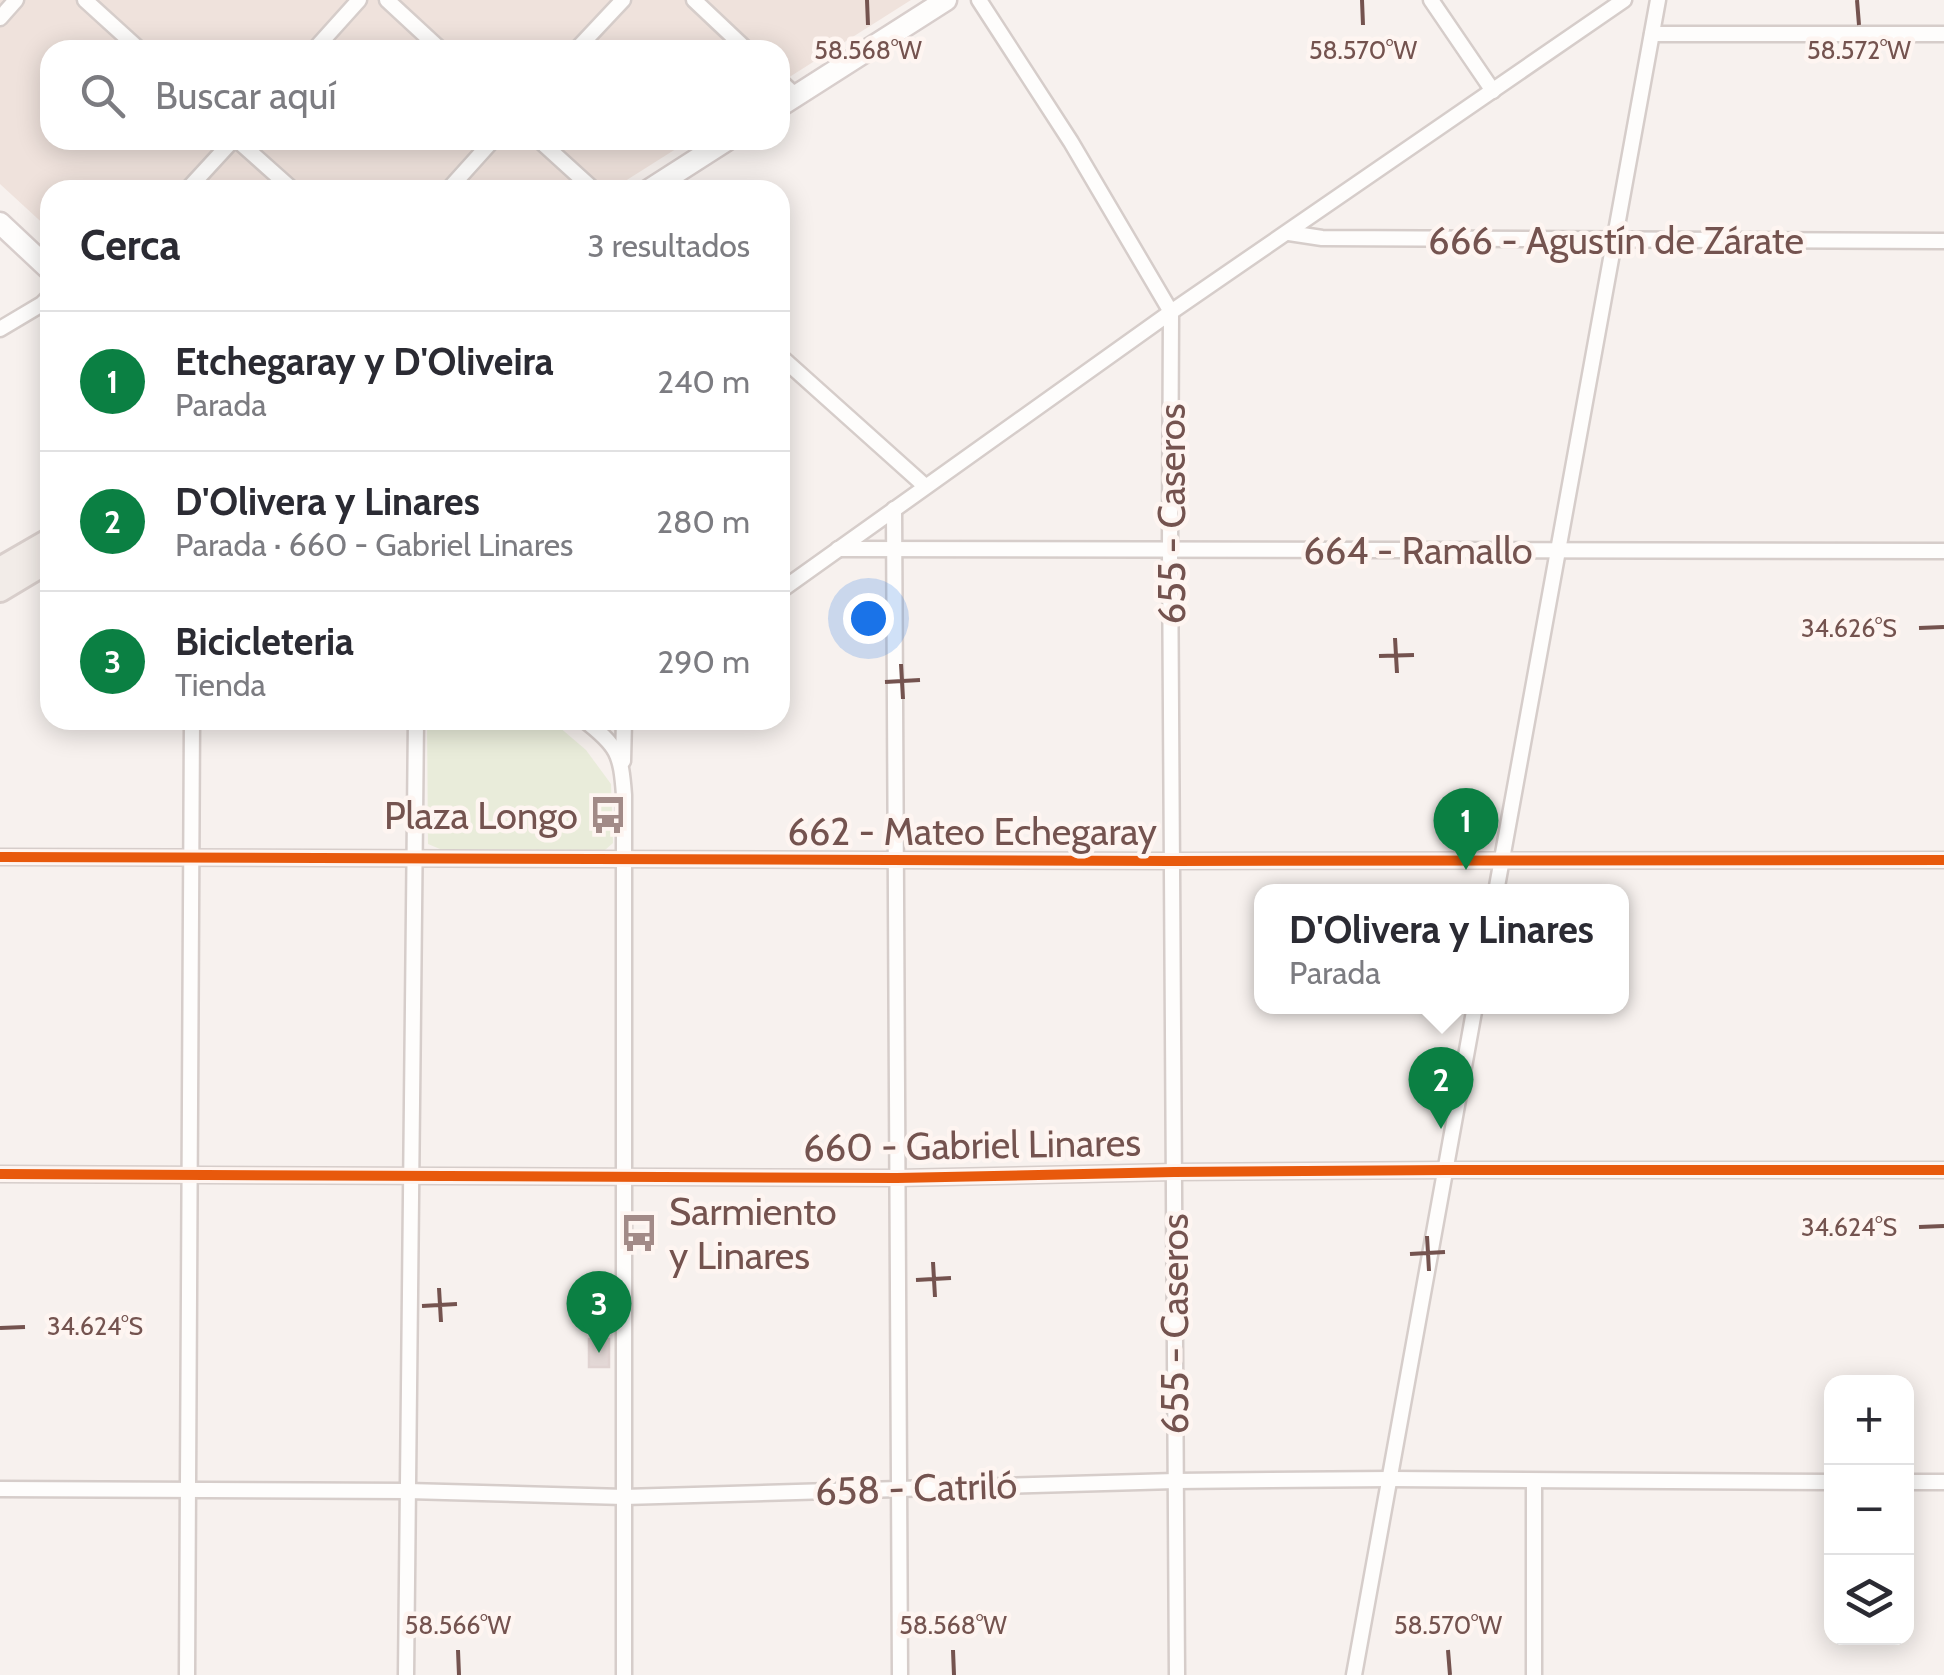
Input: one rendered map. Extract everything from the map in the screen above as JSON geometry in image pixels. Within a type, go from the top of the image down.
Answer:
[{"type":"main road","points":[[790,91],[946,0]]},
{"type":"main road","points":[[665,180],[712,150]]},
{"type":"main road","points":[[0,224],[40,261]]},
{"type":"main road","points":[[0,568],[40,546]]},
{"type":"main road","points":[[0,590],[40,566]]},
{"type":"street","points":[[0,18],[16,0]]},
{"type":"street","points":[[86,0],[129,40]]},
{"type":"street","points":[[323,40],[359,0]]},
{"type":"street","points":[[386,0],[430,40]]},
{"type":"street","points":[[585,40],[623,0]]},
{"type":"street","points":[[694,0],[736,40]]},
{"type":"street","points":[[979,0],[1060,125],[1171,312]]},
{"type":"street","points":[[1431,0],[1493,91]]},
{"type":"street","points":[[790,583],[1171,312],[1624,0]]},
{"type":"street","points":[[1497,884],[1658,0]]},
{"type":"street","points":[[1652,34],[1944,34]]},
{"type":"street","points":[[197,180],[226,150]]},
{"type":"street","points":[[247,150],[282,180]]},
{"type":"street","points":[[457,180],[484,150]]},
{"type":"street","points":[[550,150],[583,180]]},
{"type":"street","name":"666 - Agustín de Zárate","points":[[1289,233],[1322,238],[1944,241]]},
{"type":"street","points":[[0,329],[40,305]]},
{"type":"street","name":"655 - Caseros","points":[[1171,312],[1176,1675]]},
{"type":"street","points":[[790,365],[925,486]]},
{"type":"street","points":[[894,509],[900,1675]]},
{"type":"street","name":"664 - Ramallo","points":[[838,549],[1944,551]]},
{"type":"street","points":[[186,1675],[192,730]]},
{"type":"street","points":[[406,1675],[416,730]]},
{"type":"street","points":[[598,730],[617,751],[622,767]]},
{"type":"street","points":[[624,730],[624,1675]]},
{"type":"street","name":"662 - Mateo Echegaray","points":[[0,857],[1173,862],[1944,860]]},
{"type":"street","points":[[1354,1675],[1474,1014]]},
{"type":"street","name":"660 - Gabriel Linares","points":[[0,1174],[898,1178],[1174,1172],[1944,1170]]},
{"type":"street","name":"658 - Catriló","points":[[0,1488],[624,1497],[1174,1481],[1824,1482]]},
{"type":"street","points":[[1534,1481],[1534,1675]]},
{"type":"street","points":[[1914,1482],[1944,1482]]},
{"type":"shaded area","points":[[0,0],[911,0],[790,77],[790,40],[40,40],[40,150],[674,150],[627,180],[40,180],[40,221],[0,184]]},
{"type":"green space","points":[[427,730],[563,730],[586,750],[611,784],[613,843],[605,850],[440,849],[428,844]]},
{"type":"building","points":[[589,1339],[609,1339],[609,1367],[589,1367]]},
{"type":"cycle path","points":[[0,857],[1944,860]]},
{"type":"cycle path","points":[[0,1174],[897,1178],[1174,1172],[1944,1170]]},
{"type":"place","name":"Plaza Longo","points":[[608,815]]},
{"type":"place","name":"Etchegaray y D'Oliveira","points":[[1466,870]]},
{"type":"place","name":"D'Olivera y Linares","points":[[1441,1129]]},
{"type":"place","name":"Sarmiento y Linares","points":[[639,1233]]},
{"type":"place","name":"Bicicleteria","points":[[599,1353]]}]
